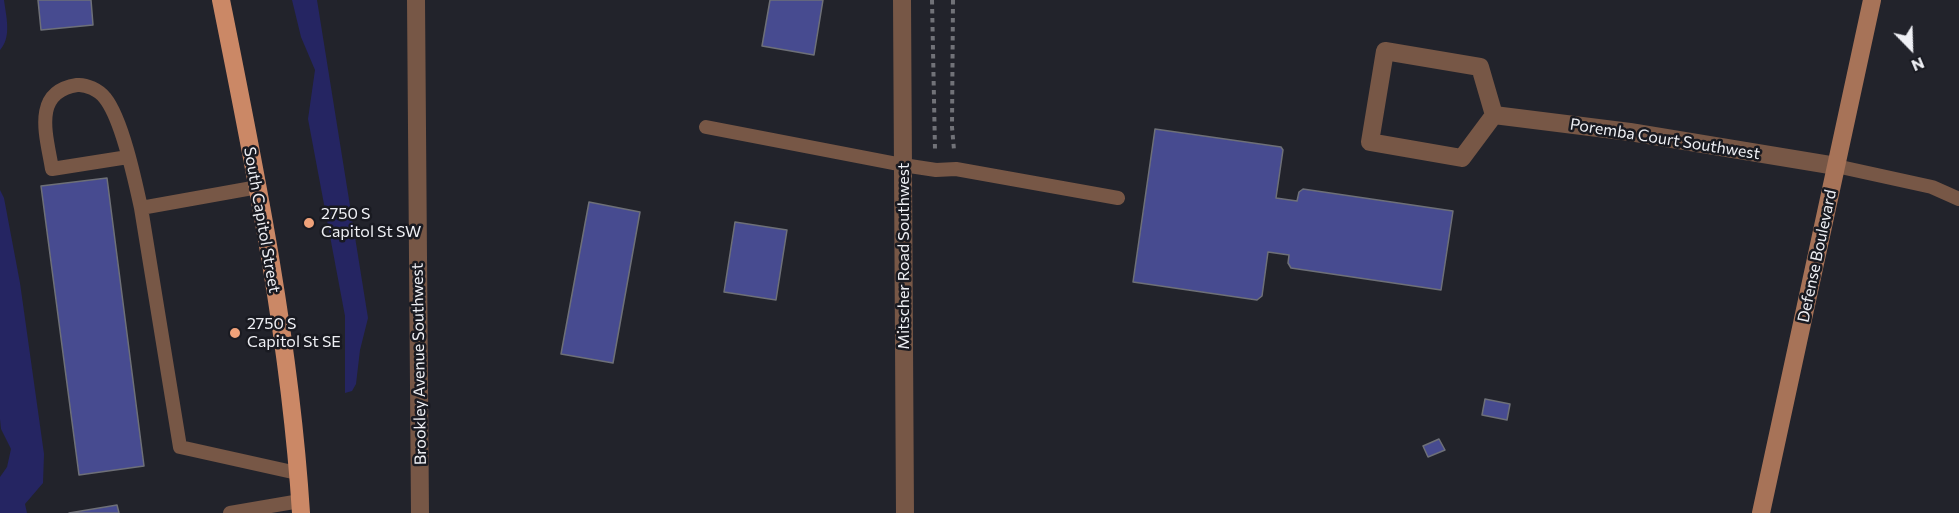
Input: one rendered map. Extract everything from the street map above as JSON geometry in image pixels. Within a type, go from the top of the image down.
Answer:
[{"type":"main road","name":"South Capitol Street","points":[[221,0],[258,187],[279,319],[300,507]]},
{"type":"street","name":"Brookley Avenue Southwest","points":[[416,0],[420,513]]},
{"type":"street","name":"Mitscher Road Southwest","points":[[902,0],[905,513]]},
{"type":"street","name":"Defense Boulevard","points":[[1761,513],[1872,0]]},
{"type":"street","points":[[1385,51],[1480,67],[1494,115],[1462,158],[1370,142],[1385,51]]},
{"type":"street","name":"Poremba Court Southwest","points":[[1494,115],[1630,132],[1836,166]]},
{"type":"lane","points":[[128,157],[52,169],[45,127],[48,102],[56,92],[81,84],[104,96],[111,108],[128,157],[141,208],[180,447],[297,473]]},
{"type":"lane","points":[[706,127],[903,165],[936,170],[956,169],[1118,198]]},
{"type":"lane","points":[[1836,166],[1932,187],[1959,199]]},
{"type":"lane","points":[[141,208],[258,187]]},
{"type":"lane","points":[[230,513],[300,507]]},
{"type":"path","points":[[932,0],[936,170]]},
{"type":"path","points":[[953,0],[952,127],[956,169]]},
{"type":"shaded area","points":[[0,0],[4,0],[7,33],[0,50]]},
{"type":"shaded area","points":[[292,0],[317,0],[368,318],[360,350],[356,384],[352,391],[345,393],[345,316],[308,119],[315,70],[301,37]]},
{"type":"shaded area","points":[[0,190],[4,198],[20,283],[44,454],[43,483],[25,504],[27,513],[0,513],[0,477],[7,467],[11,449],[1,429],[0,419]]},
{"type":"building","points":[[38,0],[91,0],[93,25],[41,30]]},
{"type":"building","points":[[770,0],[823,0],[814,55],[762,46]]},
{"type":"building","points":[[1155,129],[1281,147],[1283,150],[1276,198],[1297,201],[1299,192],[1303,189],[1453,211],[1441,290],[1291,268],[1288,263],[1289,255],[1268,252],[1262,296],[1257,300],[1133,282]]},
{"type":"building","points":[[107,178],[144,466],[79,475],[41,186]]},
{"type":"building","points":[[589,202],[640,212],[613,363],[561,354]]},
{"type":"building","points":[[735,222],[787,230],[776,300],[724,292]]},
{"type":"building","points":[[1485,399],[1510,404],[1507,420],[1482,415]]},
{"type":"building","points":[[1439,439],[1445,450],[1428,457],[1423,446]]},
{"type":"building","points":[[117,505],[119,513],[69,513]]},
{"type":"place","name":"2750 S Capitol St SW","points":[[309,223]]},
{"type":"place","name":"2750 S Capitol St SE","points":[[235,333]]}]
